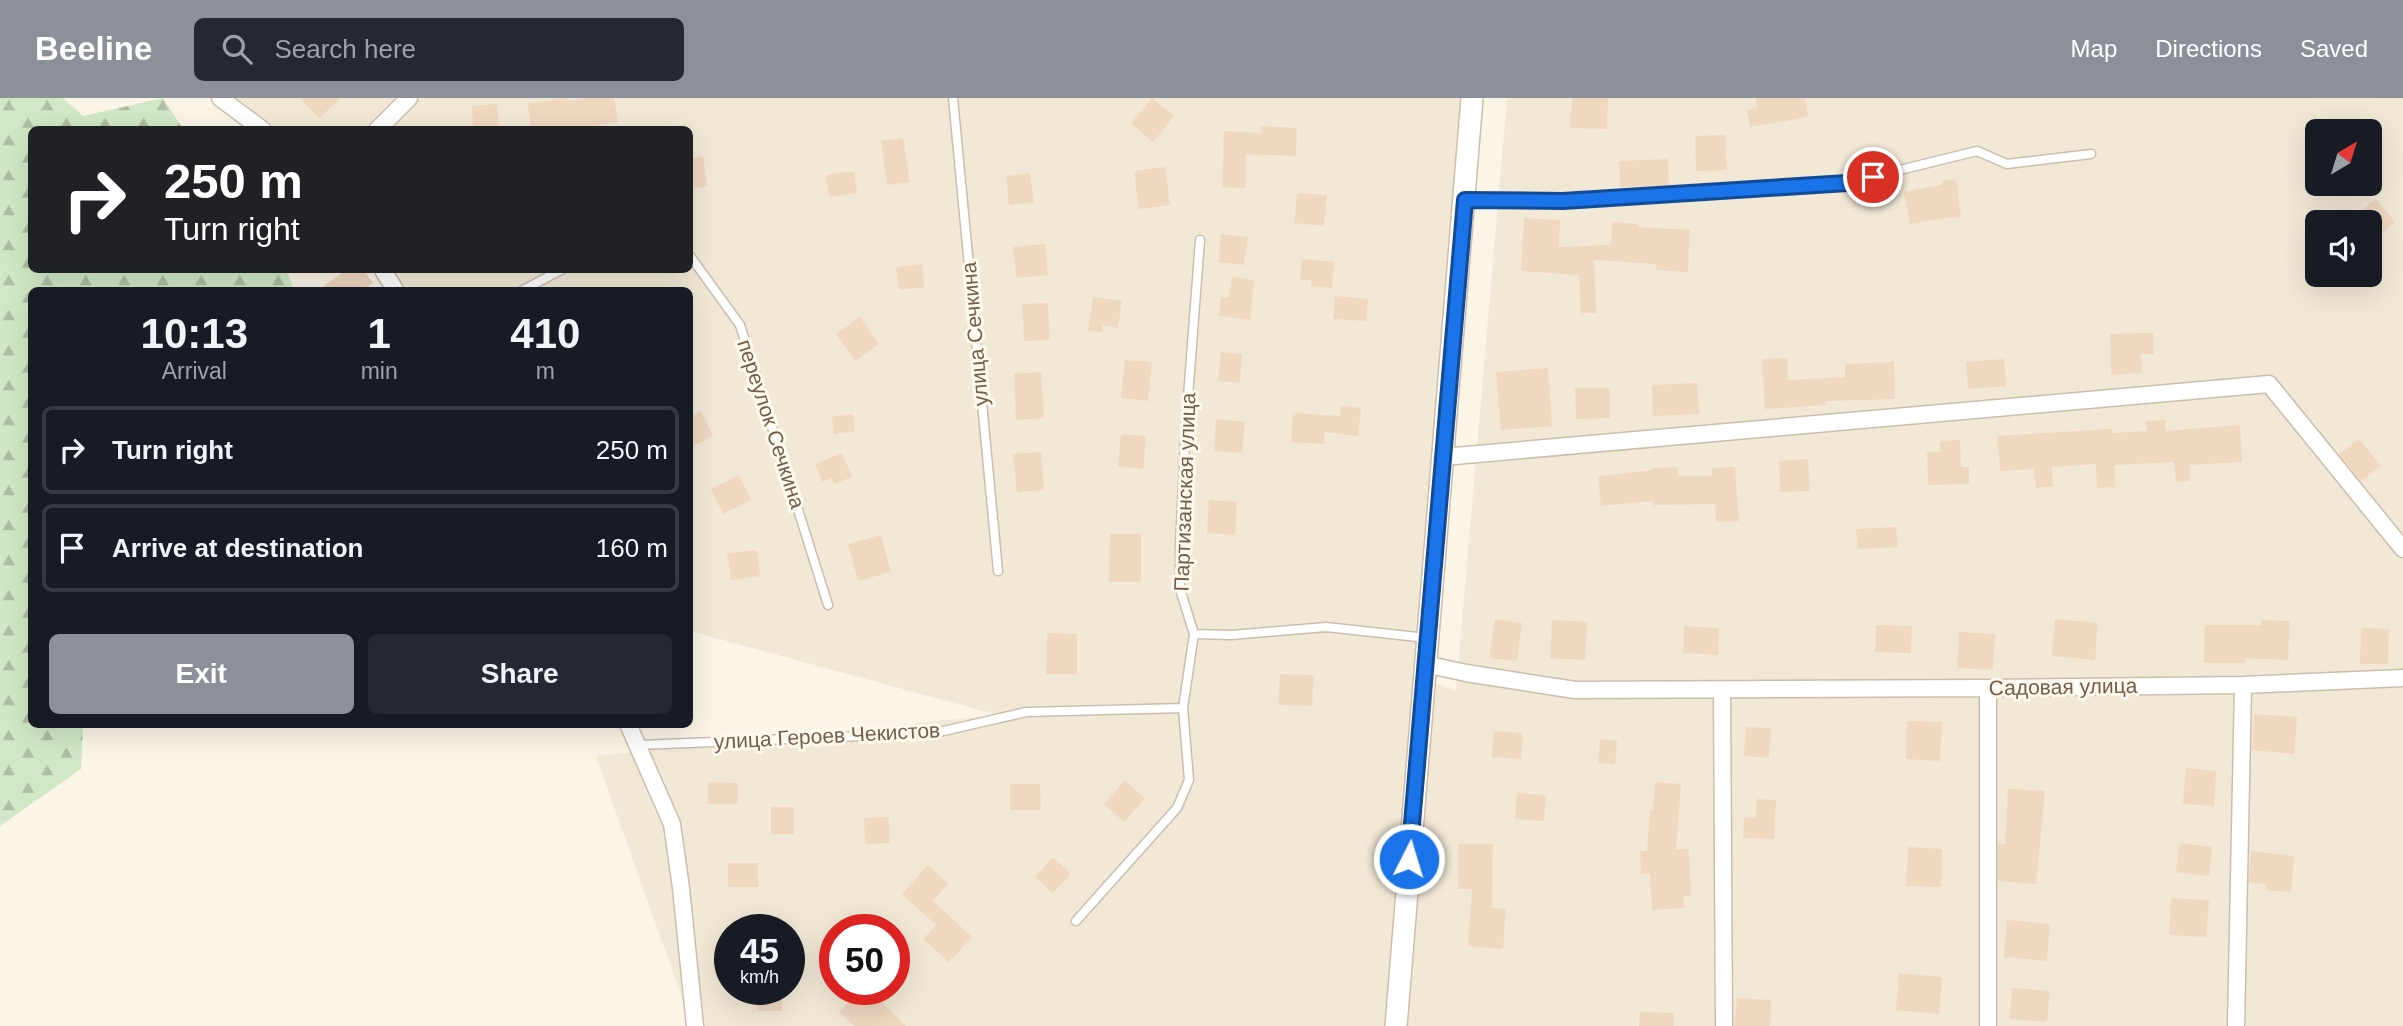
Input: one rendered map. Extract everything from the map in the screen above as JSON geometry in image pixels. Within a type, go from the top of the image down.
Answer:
[{"type":"main road","points":[[1396,1026],[1472,98]]},
{"type":"street","points":[[220,98],[258,126]]},
{"type":"street","points":[[381,126],[410,98]]},
{"type":"street","points":[[1443,457],[2269,384],[2403,549]]},
{"type":"street","name":"Садовая улица","points":[[1425,664],[1575,690],[2243,685],[2403,678]]},
{"type":"street","points":[[2236,1026],[2243,685]]},
{"type":"street","points":[[1988,688],[1988,1026]]},
{"type":"street","points":[[1722,690],[1724,1026]]},
{"type":"street","points":[[630,728],[672,824],[695,1026]]},
{"type":"lane","name":"улица Сечкина","points":[[953,98],[998,570]]},
{"type":"lane","points":[[1465,200],[1563,201],[1847,183],[1977,151],[2007,164],[2091,154]]},
{"type":"lane","name":"Партизанская улица","points":[[1194,634],[1180,589],[1180,556],[1186,424],[1200,240]]},
{"type":"lane","name":"переулок Сечкина","points":[[693,260],[740,325],[828,605]]},
{"type":"lane","points":[[529,287],[555,273]]},
{"type":"lane","points":[[1076,921],[1177,808],[1189,780],[1183,708],[1194,634],[1231,635],[1326,627],[1427,638]]},
{"type":"lane","name":"улица Героев Чекистов","points":[[638,745],[935,733],[1026,712],[1183,708]]},
{"type":"shaded area","points":[[230,98],[1466,98],[1436,462],[1413,675],[1456,691],[1507,98],[2403,98],[2403,1026],[692,1026],[596,756],[998,715],[693,632],[693,287],[397,287],[389,273],[693,273],[693,126],[270,126]]},
{"type":"green space","points":[[0,98],[63,98],[83,116],[163,98],[181,126],[28,126],[28,273],[287,273],[293,287],[28,287],[28,728],[83,728],[81,769],[0,826]]},
{"type":"building","points":[[300,98],[341,98],[319,118]]},
{"type":"building","points":[[568,98],[568,101],[614,98],[618,122],[593,126],[531,126],[528,103]]},
{"type":"building","points":[[1152,98],[1174,116],[1153,142],[1131,123]]},
{"type":"building","points":[[1572,98],[1608,98],[1607,129],[1570,128]]},
{"type":"building","points":[[1756,98],[1805,98],[1808,117],[1750,127],[1747,110],[1757,108]]},
{"type":"building","points":[[497,104],[499,126],[473,126],[472,106]]},
{"type":"building","points":[[1261,126],[1297,128],[1296,156],[1246,154],[1245,188],[1222,187],[1224,131],[1261,133]]},
{"type":"building","points":[[1725,135],[1727,170],[1696,171],[1695,136]]},
{"type":"building","points":[[903,138],[910,182],[887,185],[881,141]]},
{"type":"building","points":[[703,157],[707,186],[693,188],[693,159]]},
{"type":"building","points":[[1668,159],[1669,185],[1620,187],[1619,161]]},
{"type":"building","points":[[1165,167],[1170,205],[1139,209],[1134,171]]},
{"type":"building","points":[[854,171],[857,193],[829,197],[826,175]]},
{"type":"building","points":[[1030,173],[1034,202],[1009,205],[1006,176]]},
{"type":"building","points":[[1956,179],[1961,217],[1910,224],[1904,192],[1942,185],[1941,181]]},
{"type":"building","points":[[1297,193],[1327,195],[1324,226],[1294,223]]},
{"type":"building","points":[[2376,199],[2395,222],[2382,232],[2382,210],[2362,210]]},
{"type":"building","points":[[1524,218],[1560,220],[1559,247],[1611,245],[1612,222],[1637,224],[1637,227],[1690,230],[1688,272],[1656,270],[1656,264],[1594,260],[1596,313],[1581,313],[1579,275],[1521,271]]},
{"type":"building","points":[[1221,234],[1248,237],[1244,265],[1218,262]]},
{"type":"building","points":[[1045,244],[1048,275],[1016,278],[1013,247]]},
{"type":"building","points":[[1302,259],[1334,262],[1332,288],[1311,286],[1311,280],[1300,279]]},
{"type":"building","points":[[922,264],[924,287],[899,290],[896,267]]},
{"type":"building","points":[[342,273],[365,273],[373,283],[367,287],[322,287]]},
{"type":"building","points":[[1232,277],[1254,280],[1250,320],[1219,316],[1221,297],[1229,298]]},
{"type":"building","points":[[1335,296],[1368,299],[1366,321],[1333,319]]},
{"type":"building","points":[[1093,297],[1122,301],[1118,328],[1103,325],[1102,332],[1088,330]]},
{"type":"building","points":[[1048,303],[1050,340],[1024,341],[1022,304]]},
{"type":"building","points":[[860,317],[879,344],[855,361],[836,334]]},
{"type":"building","points":[[2153,333],[2154,354],[2141,354],[2142,373],[2111,375],[2110,334]]},
{"type":"building","points":[[1221,352],[1242,354],[1240,383],[1218,381]]},
{"type":"building","points":[[1787,358],[1788,380],[1845,377],[1845,364],[1894,362],[1895,399],[1826,401],[1826,405],[1765,409],[1762,359]]},
{"type":"building","points":[[2004,359],[2006,386],[1968,389],[1966,362]]},
{"type":"building","points":[[1125,360],[1152,362],[1148,401],[1121,398]]},
{"type":"building","points":[[1548,368],[1552,426],[1501,430],[1496,372]]},
{"type":"building","points":[[1041,372],[1044,418],[1016,420],[1014,374]]},
{"type":"building","points":[[1697,383],[1699,414],[1653,416],[1652,385]]},
{"type":"building","points":[[1575,388],[1610,388],[1610,418],[1576,419]]},
{"type":"building","points":[[1341,406],[1361,408],[1358,436],[1325,432],[1324,444],[1291,442],[1293,413],[1340,416]]},
{"type":"building","points":[[701,411],[713,436],[693,446],[693,415]]},
{"type":"building","points":[[853,414],[855,431],[834,434],[832,417]]},
{"type":"building","points":[[1216,419],[1245,422],[1242,453],[1214,451]]},
{"type":"building","points":[[2165,420],[2166,431],[2240,425],[2242,462],[2189,465],[2190,481],[2176,482],[2174,462],[2114,465],[2115,487],[2097,488],[2096,464],[2052,467],[2053,486],[2036,488],[2034,469],[2000,471],[1997,436],[2112,429],[2112,433],[2147,431],[2146,421]]},
{"type":"building","points":[[1121,434],[1146,436],[1143,469],[1118,466]]},
{"type":"building","points":[[2359,439],[2381,466],[2361,481],[2339,454]]},
{"type":"building","points":[[1960,440],[1961,467],[1969,467],[1969,484],[1928,485],[1927,452],[1940,452],[1940,441]]},
{"type":"building","points":[[1041,452],[1044,490],[1017,492],[1013,454]]},
{"type":"building","points":[[842,453],[852,477],[834,484],[832,478],[822,482],[815,464]]},
{"type":"building","points":[[1808,459],[1810,491],[1780,492],[1779,461]]},
{"type":"building","points":[[1678,467],[1678,476],[1712,476],[1712,468],[1735,467],[1739,521],[1716,522],[1715,504],[1653,505],[1653,501],[1601,506],[1598,476]]},
{"type":"building","points":[[739,475],[751,500],[723,514],[711,489]]},
{"type":"building","points":[[1209,500],[1237,502],[1235,535],[1207,533]]},
{"type":"building","points":[[1896,527],[1898,547],[1858,549],[1856,529]]},
{"type":"building","points":[[1110,534],[1141,534],[1141,582],[1109,582]]},
{"type":"building","points":[[881,535],[891,572],[858,581],[848,544]]},
{"type":"building","points":[[757,550],[760,576],[731,580],[727,553]]},
{"type":"building","points":[[1495,619],[1522,623],[1517,661],[1489,658]]},
{"type":"building","points":[[2055,619],[2098,623],[2095,660],[2052,656]]},
{"type":"building","points":[[1552,620],[1587,622],[1585,660],[1550,658]]},
{"type":"building","points":[[2261,620],[2290,621],[2288,660],[2245,658],[2245,663],[2204,663],[2205,625],[2261,625]]},
{"type":"building","points":[[1876,625],[1912,626],[1911,653],[1875,652]]},
{"type":"building","points":[[1684,626],[1719,628],[1718,655],[1683,653]]},
{"type":"building","points":[[2361,628],[2389,629],[2388,664],[2360,664]]},
{"type":"building","points":[[1959,632],[1995,634],[1993,670],[1957,668]]},
{"type":"building","points":[[1047,633],[1077,634],[1077,674],[1046,674]]},
{"type":"building","points":[[1280,674],[1314,675],[1312,706],[1278,705]]},
{"type":"building","points":[[2254,714],[2297,717],[2294,754],[2252,750]]},
{"type":"building","points":[[1907,721],[1942,722],[1940,761],[1906,759]]},
{"type":"building","points":[[1746,727],[1771,728],[1769,758],[1744,756]]},
{"type":"building","points":[[1494,731],[1523,733],[1521,759],[1492,757]]},
{"type":"building","points":[[1600,739],[1617,741],[1615,764],[1598,763]]},
{"type":"building","points":[[2186,768],[2216,771],[2214,806],[2183,804]]},
{"type":"building","points":[[1125,780],[1145,799],[1124,822],[1104,804]]},
{"type":"building","points":[[708,782],[738,783],[738,804],[708,804]]},
{"type":"building","points":[[1655,782],[1681,784],[1676,849],[1689,849],[1691,895],[1683,896],[1684,908],[1652,910],[1650,874],[1641,874],[1640,851],[1647,851]]},
{"type":"building","points":[[1010,784],[1040,784],[1041,810],[1010,810]]},
{"type":"building","points":[[2008,789],[2045,791],[2036,884],[1998,881],[1998,843],[2005,844]]},
{"type":"building","points":[[1517,793],[1546,795],[1544,821],[1515,819]]},
{"type":"building","points":[[1757,799],[1776,800],[1774,839],[1743,838],[1744,817],[1756,818]]},
{"type":"building","points":[[771,807],[794,807],[794,834],[771,834]]},
{"type":"building","points":[[889,817],[890,843],[865,844],[864,818]]},
{"type":"building","points":[[2180,843],[2212,847],[2209,876],[2176,872]]},
{"type":"building","points":[[1459,844],[1493,844],[1492,908],[1506,909],[1503,949],[1468,946],[1472,889],[1458,889]]},
{"type":"building","points":[[1908,847],[1942,849],[1941,887],[1906,886]]},
{"type":"building","points":[[2251,851],[2294,856],[2291,892],[2265,890],[2266,884],[2249,882]]},
{"type":"building","points":[[1053,857],[1071,874],[1053,893],[1035,877]]},
{"type":"building","points":[[728,863],[758,863],[758,887],[728,887]]},
{"type":"building","points":[[928,865],[948,884],[933,901],[972,937],[949,962],[923,939],[936,925],[902,894]]},
{"type":"building","points":[[2171,898],[2209,900],[2206,937],[2169,935]]},
{"type":"building","points":[[2007,920],[2050,924],[2047,961],[2004,957]]},
{"type":"building","points":[[1899,973],[1942,977],[1939,1014],[1896,1010]]},
{"type":"building","points":[[2012,988],[2050,991],[2047,1022],[2010,1019]]},
{"type":"building","points":[[1737,998],[1771,1000],[1770,1026],[1735,1026]]},
{"type":"building","points":[[757,1005],[782,1005],[782,1011],[757,1011]]},
{"type":"building","points":[[845,1005],[884,1005],[906,1026],[854,1026],[839,1012]]},
{"type":"building","points":[[1640,1012],[1674,1013],[1674,1026],[1639,1026]]},
{"type":"route","points":[[1409,859],[1465,200],[1563,201],[1847,183],[1873,177]]}]
